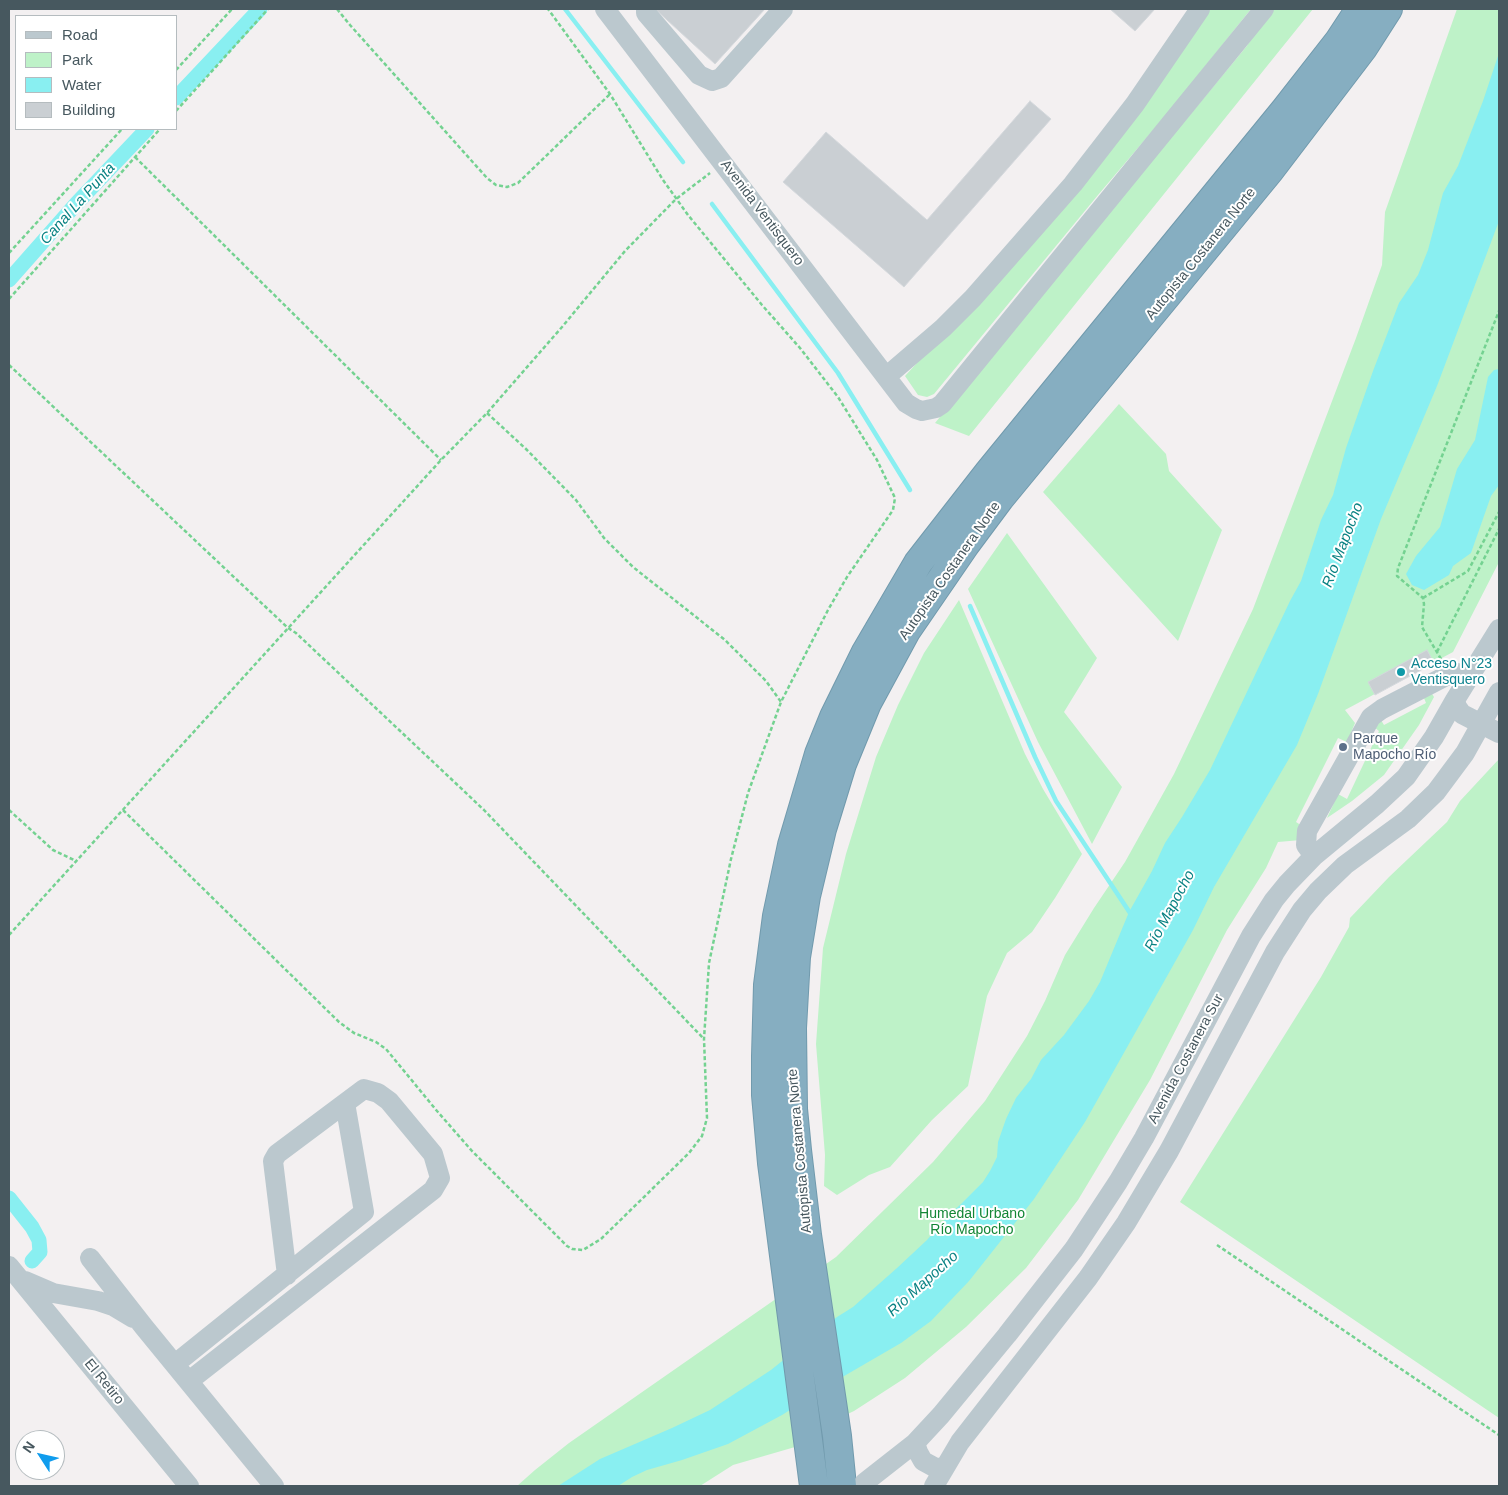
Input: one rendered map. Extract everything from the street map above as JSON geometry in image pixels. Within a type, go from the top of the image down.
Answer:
[{"type":"highway","name":"Autopista Costanera Norte","points":[[814,1486],[772,1164],[766,1094],[766,1018],[769,976],[777,916],[792,846],[809,785],[834,716],[891,607],[918,564],[948,523],[1285,110],[1360,9]]},
{"type":"highway","name":"Autopista Costanera Norte","points":[[853,1485],[837,1436],[807,1235],[796,1142],[792,1069],[796,957],[806,896],[822,829],[842,764],[868,703],[906,631],[970,537],[1259,184],[1341,77],[1388,9]]},
{"type":"street","name":"Avenida Ventisquero","points":[[605,9],[906,403],[916,410],[922,411],[936,408],[942,404],[1264,9]]},
{"type":"street","points":[[646,9],[646,13],[699,75],[712,81],[721,78],[783,9]]},
{"type":"street","points":[[887,376],[973,298],[1073,184],[1135,104],[1200,9]]},
{"type":"street","name":"Avenida Costanera Sur","points":[[853,1485],[915,1443],[976,1374],[1074,1249],[1144,1138],[1262,918],[1287,884],[1314,856],[1378,804],[1406,777],[1434,737],[1499,629]]},
{"type":"street","points":[[1314,856],[1306,845],[1307,831],[1371,716],[1441,678],[1457,673],[1470,676]]},
{"type":"street","name":"Avenida Costanera Sur","points":[[939,1478],[960,1442],[1088,1278],[1126,1223],[1174,1142],[1275,952],[1302,910],[1318,891],[1345,865],[1408,819],[1436,792],[1465,754],[1499,692]]},
{"type":"street","points":[[1455,700],[1462,714],[1499,733]]},
{"type":"street","points":[[189,1381],[433,1190],[440,1178],[433,1154],[389,1101],[378,1093],[364,1089],[277,1154],[273,1161],[287,1275]]},
{"type":"street","points":[[175,1364],[364,1212],[345,1102]]},
{"type":"street","name":"El Retiro","points":[[90,1258],[189,1381],[257,1477],[274,1486]]},
{"type":"street","name":"El Retiro","points":[[14,1272],[39,1289],[98,1301],[113,1306],[144,1327]]},
{"type":"street","name":"El Retiro","points":[[14,1272],[189,1486]]},
{"type":"street","points":[[976,1374],[984,1375],[992,1380],[997,1386],[999,1393]]},
{"type":"street","points":[[915,1443],[923,1461],[934,1467],[939,1478]]},
{"type":"path","points":[[178,68],[232,9]]},
{"type":"path","points":[[178,109],[268,9]]},
{"type":"path","points":[[337,9],[487,178],[496,185],[507,187],[518,184],[610,94]]},
{"type":"path","points":[[124,810],[339,1022],[354,1033],[376,1042],[386,1049],[472,1151],[563,1243],[572,1249],[588,1248],[601,1239],[696,1145],[702,1136],[707,1118],[704,1039],[709,963],[731,859],[748,793],[781,702],[828,610],[851,570],[893,510],[895,498],[863,436],[820,372],[725,262],[676,199],[610,94],[548,9]]},
{"type":"path","points":[[9,253],[121,130]]},
{"type":"path","points":[[9,299],[159,130]]},
{"type":"path","points":[[135,157],[441,460]]},
{"type":"path","points":[[9,935],[441,460],[487,413],[625,251],[676,199],[694,185]]},
{"type":"path","points":[[1441,678],[1441,662],[1422,628],[1423,598],[1398,576],[1398,568],[1499,310]]},
{"type":"path","points":[[9,365],[484,810],[704,1039]]},
{"type":"path","points":[[487,413],[576,500],[604,538],[633,567],[725,640],[757,671],[781,702]]},
{"type":"path","points":[[1423,598],[1468,572],[1499,512]]},
{"type":"path","points":[[1437,652],[1499,529]]},
{"type":"path","points":[[9,810],[53,850],[76,861]]},
{"type":"path","points":[[1217,1245],[1499,1435]]},
{"type":"green space","points":[[1204,9],[1251,9],[1171,109],[934,394],[927,397],[918,395],[905,376],[1062,205]]},
{"type":"green space","points":[[1273,9],[1313,9],[969,436],[935,423],[1246,47]]},
{"type":"green space","name":"Humedal Urbano Río Mapocho","points":[[1457,9],[1499,9],[1499,562],[1453,652],[1345,710],[1355,723],[1347,742],[1338,738],[1296,822],[1307,829],[1301,840],[1278,842],[1266,868],[1227,930],[1150,1080],[1078,1200],[1026,1268],[966,1327],[905,1378],[854,1411],[810,1432],[795,1447],[733,1465],[700,1486],[517,1486],[569,1443],[836,1257],[933,1162],[985,1101],[1027,1036],[1065,955],[1125,862],[1174,774],[1253,609],[1382,265],[1385,212]]},
{"type":"green space","points":[[1119,404],[1166,454],[1169,471],[1222,530],[1178,641],[1043,492]]},
{"type":"green space","points":[[1007,533],[1097,658],[1064,712],[1122,787],[1092,844],[1038,742],[968,589]]},
{"type":"green space","points":[[959,600],[1025,754],[1043,789],[1082,854],[1032,932],[1007,953],[987,996],[968,1086],[932,1120],[890,1167],[869,1175],[837,1195],[824,1186],[825,1155],[816,1044],[823,948],[846,854],[876,757],[898,705],[924,653]]},
{"type":"green space","points":[[1429,689],[1434,697],[1419,725],[1384,775],[1327,818],[1338,794],[1347,799],[1379,731],[1370,724],[1378,715],[1384,725],[1426,703],[1422,693]]},
{"type":"green space","points":[[1499,759],[1499,1418],[1180,1202],[1321,977],[1349,927],[1350,918],[1389,877],[1447,822],[1460,801]]},
{"type":"water","name":"Río Mapocho","points":[[1499,53],[1499,221],[1437,386],[1381,519],[1318,694],[1297,745],[1214,887],[1193,930],[1085,1122],[1034,1199],[969,1281],[931,1321],[901,1343],[782,1415],[728,1444],[647,1470],[618,1486],[558,1486],[600,1459],[710,1410],[771,1370],[837,1317],[853,1307],[897,1268],[983,1182],[997,1157],[998,1142],[1016,1098],[1031,1079],[1041,1060],[1064,1035],[1089,1001],[1100,982],[1129,912],[1165,843],[1210,770],[1301,581],[1321,520],[1333,495],[1346,448],[1373,371],[1399,303],[1418,275],[1428,250],[1443,193],[1458,166]]},
{"type":"water","points":[[1499,369],[1499,485],[1491,496],[1471,553],[1453,566],[1449,575],[1424,590],[1412,585],[1406,574],[1416,556],[1440,527],[1457,469],[1475,440],[1488,377],[1494,370]]},
{"type":"building","points":[[655,9],[765,9],[715,64]]},
{"type":"building","points":[[1110,9],[1155,9],[1135,31]]},
{"type":"building","points":[[1030,101],[1051,119],[904,287],[783,182],[826,132],[927,220]]},
{"type":"building","name":"Acceso N°23 Ventisquero","points":[[1427,650],[1434,663],[1375,695],[1368,682]]},
{"type":"waterway","name":"Canal La Punta","points":[[178,96],[260,9]]},
{"type":"waterway","points":[[565,9],[683,162]]},
{"type":"waterway","name":"Canal La Punta","points":[[9,280],[76,204],[146,130]]},
{"type":"waterway","points":[[712,204],[838,373],[910,490]]},
{"type":"waterway","points":[[970,606],[1056,801],[1132,916]]},
{"type":"waterway","name":"Canal La Punta","points":[[9,1198],[32,1227],[39,1240],[40,1252],[32,1261]]},
{"type":"place","name":"Acceso N°23 Ventisquero","points":[[1401,672]]},
{"type":"place","name":"Parque Mapocho Río","points":[[1343,747]]}]
